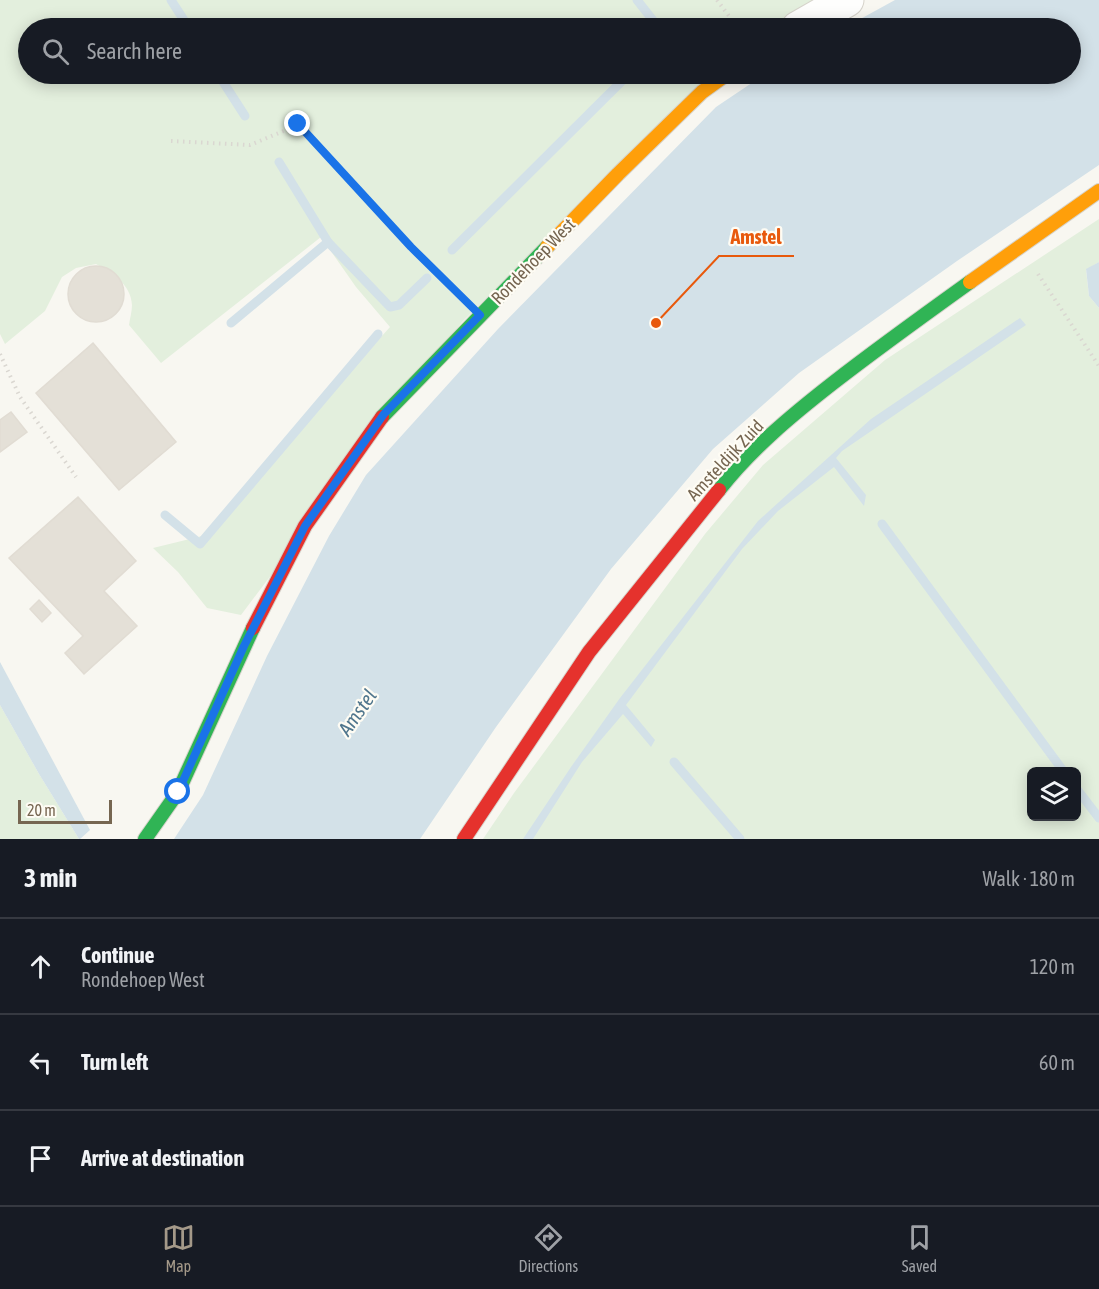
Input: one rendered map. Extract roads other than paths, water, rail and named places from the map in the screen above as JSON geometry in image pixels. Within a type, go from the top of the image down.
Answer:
[{"type":"street","points":[[816,18],[847,0]]},
{"type":"street","name":"Rondehoep West","points":[[145,839],[178,792],[244,646],[305,526],[384,414],[618,174],[702,92],[713,84]]},
{"type":"street","name":"Amsteldijk Zuid","points":[[464,839],[589,652],[734,471],[788,418],[853,367],[1019,246],[1099,191]]},
{"type":"water","points":[[895,0],[1099,0],[1099,165],[957,261],[799,373],[713,449],[611,569],[496,727],[420,839],[174,839],[203,795],[267,656],[329,536],[366,475],[498,329],[716,107],[750,84],[1081,84],[1081,18],[862,18]]},
{"type":"water","points":[[1099,262],[1099,308],[1089,296],[1086,269]]},
{"type":"water","points":[[1020,318],[1026,325],[842,451],[836,458],[866,495],[864,506],[834,467],[778,511],[742,549],[626,705],[655,740],[651,747],[623,714],[582,762],[533,839],[523,839],[620,698],[758,521],[871,419]]},
{"type":"water","points":[[0,662],[90,830],[80,839],[39,774],[0,705]]},
{"type":"waterway","points":[[171,0],[183,18]]},
{"type":"waterway","points":[[637,0],[651,18]]},
{"type":"waterway","points":[[224,84],[245,116]]},
{"type":"waterway","points":[[452,250],[619,84]]},
{"type":"waterway","points":[[231,323],[328,242],[279,162]]},
{"type":"waterway","points":[[328,242],[390,307],[399,305],[427,278]]},
{"type":"waterway","points":[[165,515],[200,544],[378,334]]},
{"type":"waterway","points":[[882,524],[1060,767]]},
{"type":"waterway","points":[[674,762],[740,839]]},
{"type":"waterway","points":[[1081,795],[1099,818]]},
{"type":"place","name":"Amstel","points":[[656,323]]}]
